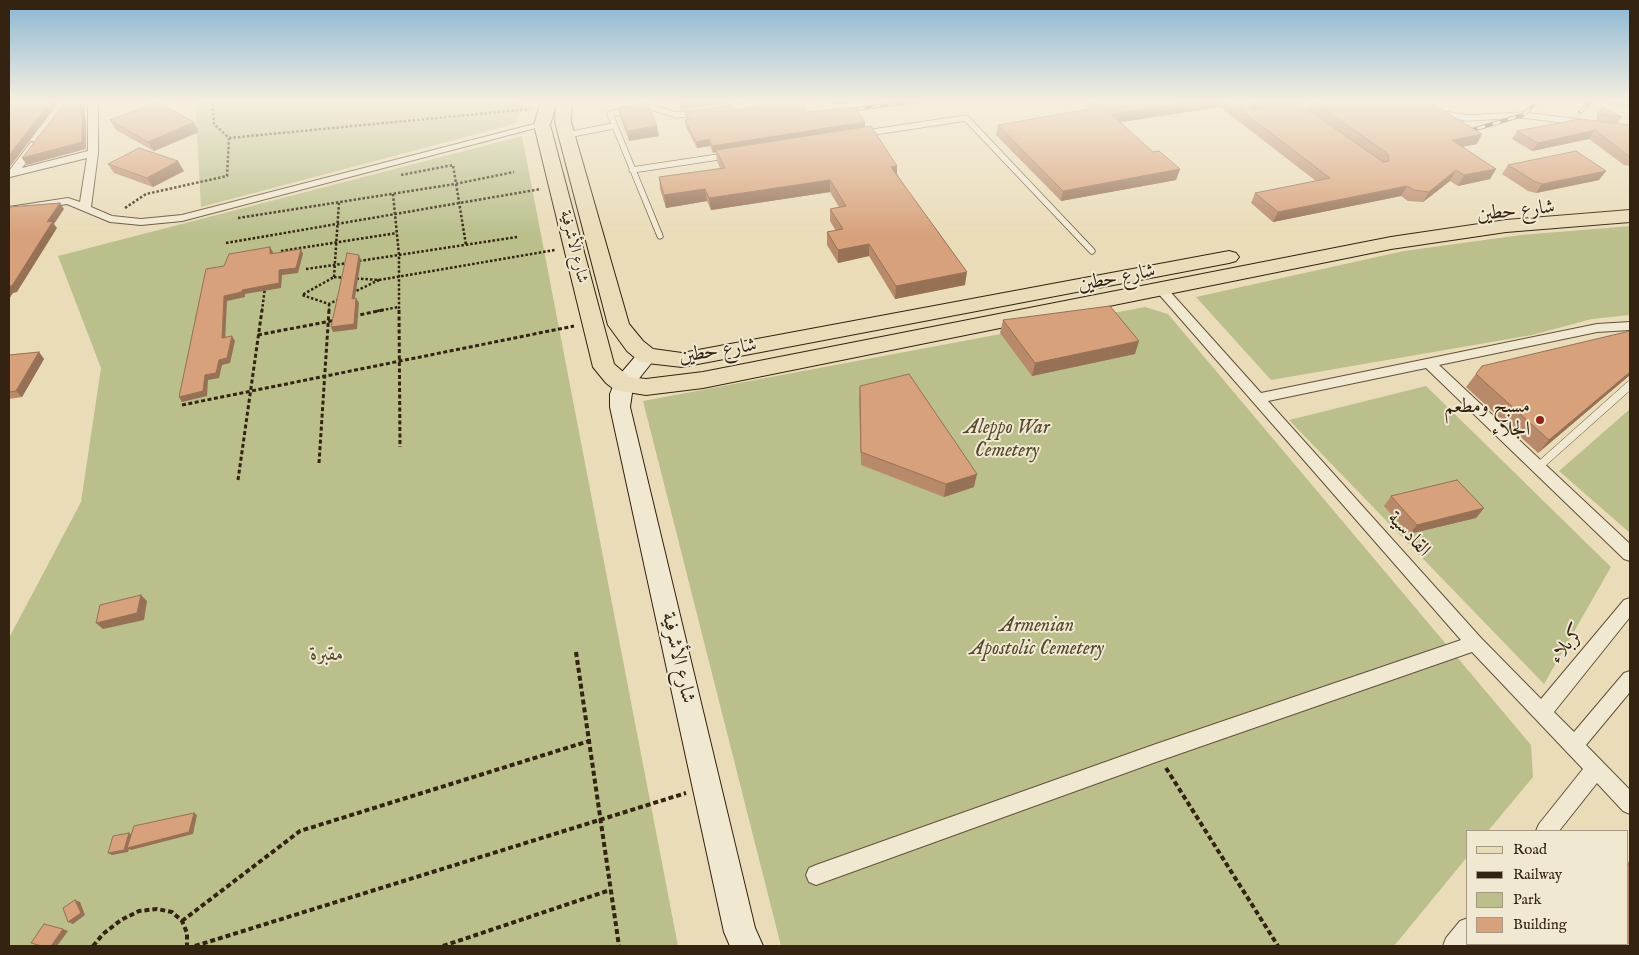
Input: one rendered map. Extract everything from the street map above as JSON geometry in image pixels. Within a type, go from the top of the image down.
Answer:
[{"type":"main road","name":"شارع الأشرفية","points":[[554,146],[557,186],[604,366],[614,378],[624,384]]},
{"type":"main road","name":"شارع الأشرفية","points":[[570,146],[619,325],[635,346],[647,356]]},
{"type":"main road","name":"شارع حطين","points":[[647,356],[666,360],[682,360],[1374,230],[1493,213],[1630,202]]},
{"type":"main road","name":"شارع حطين","points":[[624,384],[646,387],[703,380],[1391,243],[1506,226],[1630,216]]},
{"type":"street","points":[[11,174],[34,146]]},
{"type":"street","points":[[85,207],[93,146]]},
{"type":"street","points":[[9,210],[68,201],[110,218],[141,222],[182,218],[427,146]]},
{"type":"street","points":[[11,174],[93,153]]},
{"type":"street","name":"القادسية","points":[[1161,288],[1475,643],[1595,770],[1630,804]]},
{"type":"street","points":[[1258,398],[1597,328],[1630,326]]},
{"type":"street","points":[[624,384],[647,356]]},
{"type":"street","points":[[1429,364],[1630,554]]},
{"type":"street","name":"شارع الأشرفية","points":[[624,384],[620,394],[620,407],[742,941]]},
{"type":"street","name":"كربلاء","points":[[1541,713],[1630,605]]},
{"type":"street","points":[[816,875],[1156,752],[1475,643]]},
{"type":"street","points":[[1573,747],[1630,680]]},
{"type":"street","points":[[1547,830],[1595,770]]},
{"type":"street","points":[[1454,946],[1466,931]]},
{"type":"lane","points":[[622,146],[660,236]]},
{"type":"lane","points":[[992,146],[1092,251]]},
{"type":"lane","points":[[632,170],[730,155]]},
{"type":"lane","points":[[1538,467],[1630,385]]},
{"type":"path","points":[[110,218],[146,194],[227,176],[229,146]]},
{"type":"path","points":[[401,175],[453,166],[466,245]]},
{"type":"path","points":[[238,218],[456,184],[514,172]]},
{"type":"path","points":[[226,243],[557,186]]},
{"type":"path","points":[[393,194],[400,276],[400,447]]},
{"type":"path","points":[[334,277],[338,202]]},
{"type":"path","points":[[281,251],[397,233]]},
{"type":"path","points":[[306,269],[517,237]]},
{"type":"path","points":[[378,280],[329,304],[302,295],[334,277],[378,280],[573,247]]},
{"type":"path","points":[[238,480],[265,286]]},
{"type":"path","points":[[318,463],[329,304]]},
{"type":"path","points":[[346,318],[399,307]]},
{"type":"path","points":[[258,335],[337,320]]},
{"type":"path","points":[[182,405],[592,322]]},
{"type":"path","points":[[576,652],[619,946]]},
{"type":"path","points":[[182,921],[300,831],[589,741]]},
{"type":"path","points":[[1156,752],[1278,946]]},
{"type":"path","points":[[195,946],[707,787]]},
{"type":"path","points":[[443,946],[610,890]]},
{"type":"path","points":[[93,946],[103,934],[120,920],[139,911],[157,909],[172,912],[182,921],[187,933],[187,946]]},
{"type":"green space","points":[[198,146],[433,146],[201,207]]},
{"type":"green space","name":"مقبرة","points":[[485,146],[524,146],[678,946],[9,946],[9,638],[81,502],[101,368],[58,256]]},
{"type":"green space","points":[[1630,226],[1630,315],[1592,319],[1532,335],[1271,380],[1196,297],[1404,251],[1521,235]]},
{"type":"green space","name":"Armenian Apostolic Cemetery","points":[[1145,307],[1168,314],[1531,745],[1533,777],[1489,830],[1466,830],[1466,858],[1394,946],[781,946],[643,401]]},
{"type":"green space","points":[[1426,386],[1611,567],[1544,684],[1289,420]]},
{"type":"green space","points":[[1630,409],[1630,533],[1559,471]]},
{"type":"building","points":[[9,146],[16,146],[9,155]]},
{"type":"building","points":[[32,146],[69,146],[22,158]]},
{"type":"building","points":[[745,146],[884,146],[897,166],[891,167],[967,272],[896,286],[869,244],[838,250],[827,232],[843,229],[830,209],[846,206],[830,180],[709,198],[705,189],[664,195],[659,177],[725,168],[716,150]]},
{"type":"building","points":[[1018,146],[1146,146],[1153,152],[1159,151],[1180,169],[1063,191]]},
{"type":"building","points":[[1287,146],[1360,146],[1383,162],[1389,161],[1388,154],[1376,146],[1460,146],[1496,169],[1464,175],[1456,170],[1429,192],[1414,190],[1407,186],[1278,212],[1255,193],[1330,178]]},
{"type":"building","points":[[1615,146],[1630,146],[1630,157]]},
{"type":"building","points":[[139,148],[178,161],[147,178],[108,164]]},
{"type":"building","points":[[1576,151],[1606,171],[1542,184],[1508,165]]},
{"type":"building","points":[[60,203],[47,222],[53,221],[12,286],[9,286],[9,207]]},
{"type":"building","points":[[270,247],[270,254],[301,249],[296,268],[279,270],[279,283],[242,290],[242,292],[224,296],[222,338],[232,336],[227,358],[219,360],[216,373],[205,375],[203,391],[179,397],[206,269],[224,266],[229,254]]},
{"type":"building","points":[[347,253],[359,255],[352,299],[356,298],[354,324],[331,327]]},
{"type":"building","points":[[1110,306],[1139,341],[1035,363],[1003,320]]},
{"type":"building","name":"مسبح ومطعم الجلاء","points":[[1630,331],[1630,372],[1549,440],[1476,374],[1482,366]]},
{"type":"building","points":[[39,352],[16,391],[9,392],[9,355]]},
{"type":"building","points":[[909,374],[977,474],[946,484],[861,452],[860,386]]},
{"type":"building","points":[[1457,480],[1484,508],[1417,525],[1391,496]]},
{"type":"building","points":[[141,595],[137,613],[96,623],[100,605]]},
{"type":"building","points":[[194,813],[189,832],[127,848],[134,826]]},
{"type":"building","points":[[129,833],[124,850],[108,853],[113,836]]},
{"type":"building","points":[[1630,862],[1630,946],[1590,946],[1629,945]]},
{"type":"building","points":[[75,900],[81,913],[68,922],[63,908]]},
{"type":"building","points":[[44,924],[63,929],[51,946],[31,943]]},
{"type":"place","name":"مسبح ومطعم الجلاء","points":[[1540,420]]},
{"type":"park label","name":"Aleppo War Cemetery","points":[[1007,440]]}]
